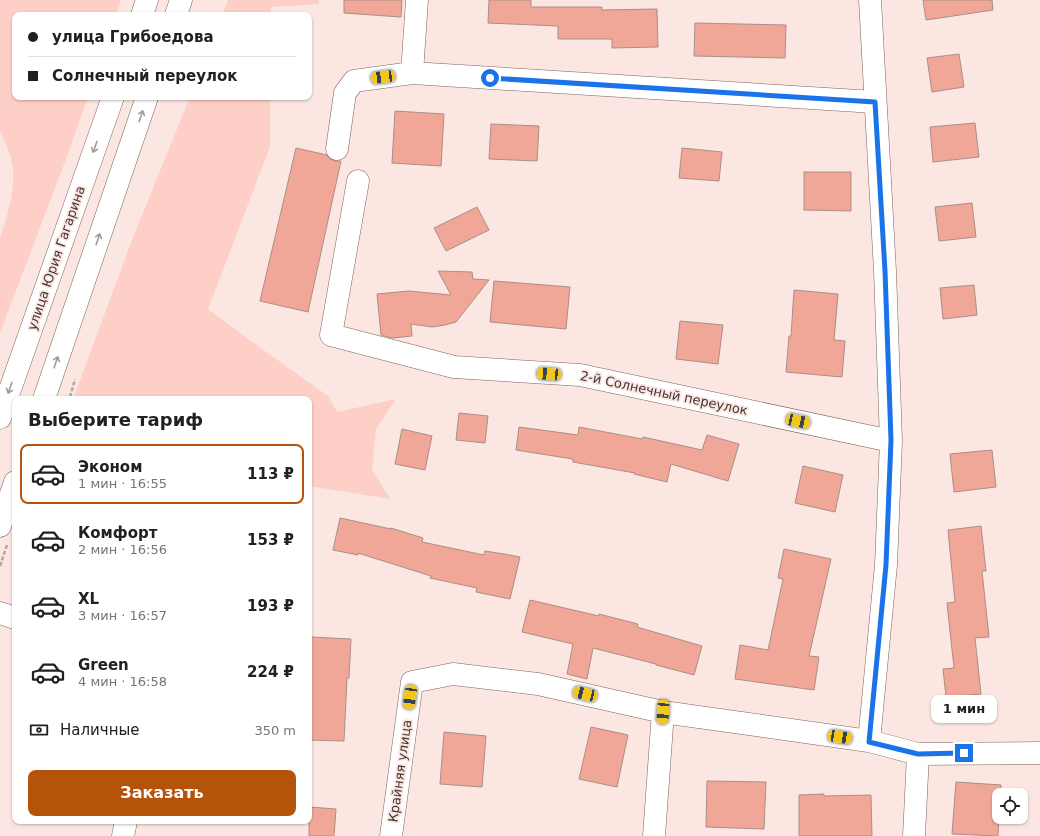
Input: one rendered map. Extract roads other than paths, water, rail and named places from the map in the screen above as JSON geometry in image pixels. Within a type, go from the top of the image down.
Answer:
[{"type":"street","points":[[143,12],[147,0]]},
{"type":"street","points":[[177,12],[181,0]]},
{"type":"street","points":[[412,74],[417,0]]},
{"type":"street","points":[[869,742],[886,565],[891,440],[885,271],[870,0]]},
{"type":"street","points":[[337,149],[345,93],[354,81],[412,74],[875,102]]},
{"type":"street","name":"улица Юрия Гагарина","points":[[0,418],[112,100]]},
{"type":"street","points":[[45,396],[146,100]]},
{"type":"street","name":"2-й Солнечный переулок","points":[[358,181],[332,335],[454,367],[580,376],[891,440]]},
{"type":"street","points":[[0,526],[12,491]]},
{"type":"street","points":[[0,613],[12,617]]},
{"type":"street","name":"Крайняя улица","points":[[391,836],[412,682],[453,674],[538,684],[663,712]]},
{"type":"street","points":[[654,836],[663,712],[869,742],[918,754],[1040,753]]},
{"type":"street","points":[[914,836],[918,754]]},
{"type":"street","points":[[123,836],[125,824]]}]
